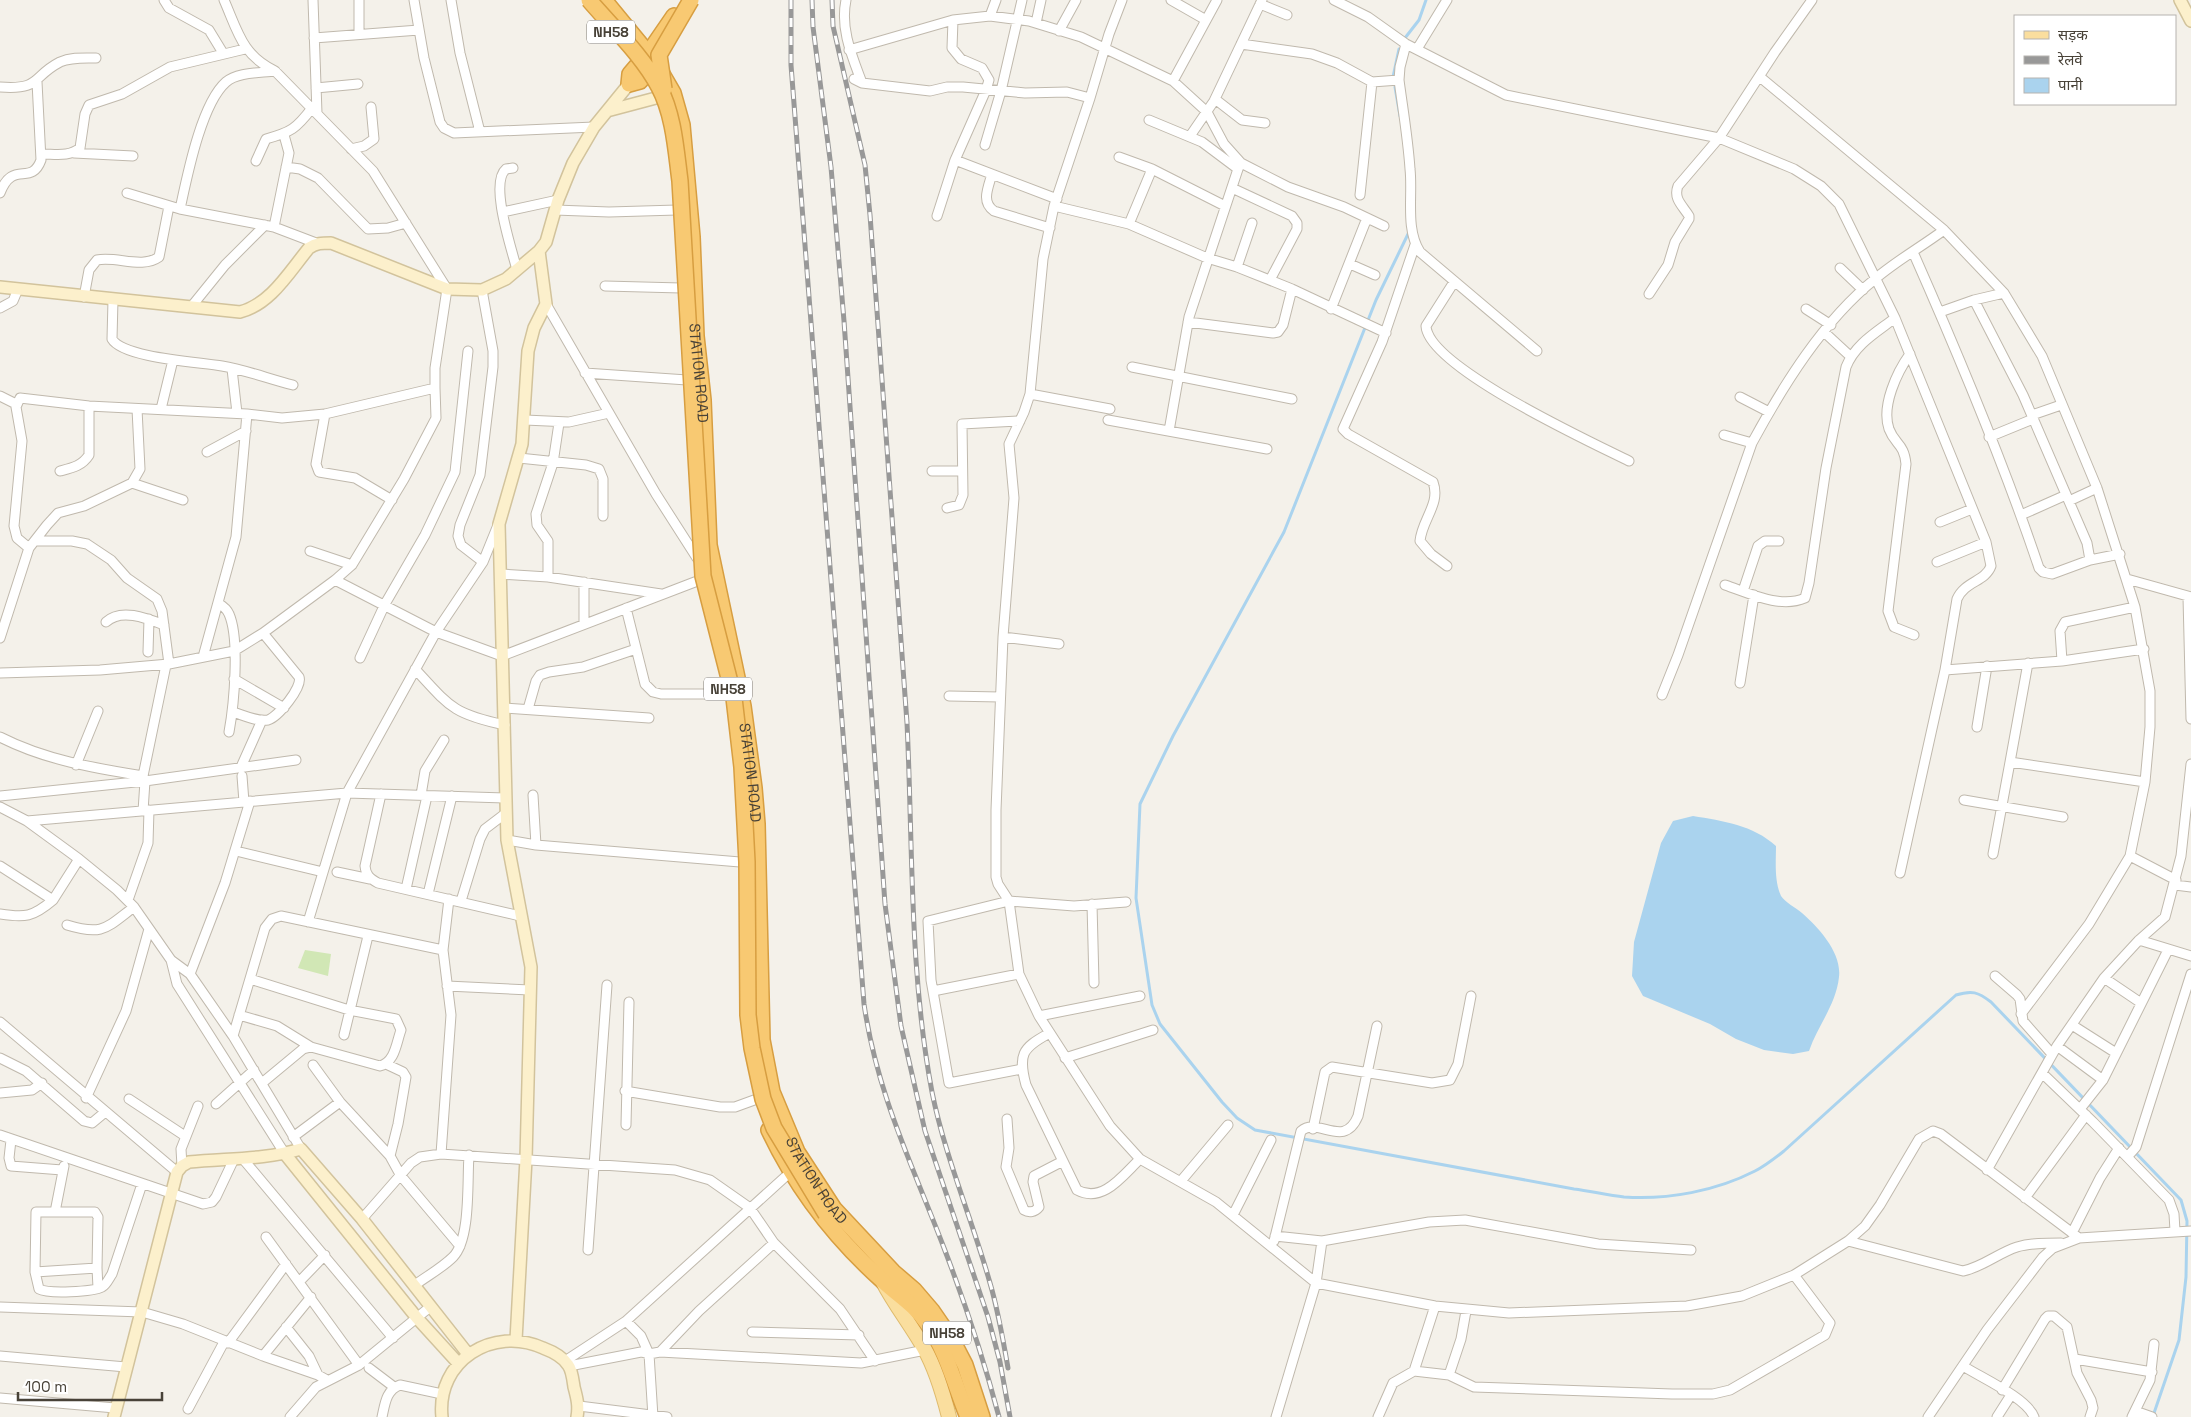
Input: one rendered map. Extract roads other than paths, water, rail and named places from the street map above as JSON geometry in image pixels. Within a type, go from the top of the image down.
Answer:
[{"type":"highway","name":"NH58","points":[[584,0],[642,69]]},
{"type":"highway","points":[[589,0],[645,66],[659,88],[676,146],[703,576],[734,698],[742,767],[747,862],[748,1015],[752,1048],[763,1099],[774,1128],[829,1213],[841,1227]]},
{"type":"highway","points":[[596,0],[662,77]]},
{"type":"highway","name":"NH58","points":[[604,0],[651,57]]},
{"type":"highway","points":[[651,57],[684,0]]},
{"type":"highway","points":[[691,0],[661,47],[659,55],[662,77],[680,142],[684,176],[707,570],[735,679],[750,788],[754,840],[755,1009],[760,1056],[764,1081],[774,1115],[797,1161],[829,1213]]},
{"type":"highway","points":[[628,84],[640,81],[642,69],[698,0]]},
{"type":"highway","name":"STATION ROAD","points":[[651,57],[673,93],[682,125],[689,196],[696,336],[703,400],[709,545],[743,706],[755,797],[758,850],[760,1005],[765,1064],[779,1115],[796,1152],[841,1227]]},
{"type":"highway","name":"STATION ROAD","points":[[642,69],[657,98],[669,131],[674,164],[697,558],[700,580],[730,694],[735,750],[740,862],[743,1026],[747,1056],[757,1098],[782,1159],[817,1210],[841,1227],[888,1277],[914,1290],[932,1311],[952,1340],[965,1365],[976,1414]]},
{"type":"main road","name":"STATION ROAD","points":[[888,1277],[895,1305],[925,1350],[944,1393],[949,1417]]},
{"type":"street","points":[[164,0],[169,8],[208,30],[223,53]]},
{"type":"street","points":[[0,673],[100,670],[168,665],[234,651],[262,634],[335,580],[352,564],[392,500],[436,418],[435,368],[447,289],[373,171],[275,71],[245,49],[224,0]]},
{"type":"street","points":[[256,161],[266,139],[284,135],[297,128],[314,111],[316,88],[312,0]]},
{"type":"street","points":[[359,0],[359,34]]},
{"type":"street","points":[[414,0],[440,122],[444,128],[454,133],[594,127]]},
{"type":"street","points":[[451,0],[460,53],[480,132]]},
{"type":"street","points":[[846,0],[843,15],[849,50],[858,81],[930,91],[947,87],[1001,91],[1067,92],[1090,98]]},
{"type":"street","points":[[990,16],[996,0]]},
{"type":"street","points":[[985,145],[1001,91],[1022,0]]},
{"type":"street","points":[[1036,23],[1041,0]]},
{"type":"street","points":[[1059,30],[1076,0]]},
{"type":"street","points":[[1122,0],[1109,34],[1056,202],[1043,259],[1030,394],[1009,444],[1014,498],[1002,637],[996,810],[996,877],[998,884],[1009,901],[1020,974],[1048,1034],[1110,1126],[1140,1159],[1181,1182],[1232,1215],[1316,1283],[1466,1311],[1509,1313],[1686,1306],[1742,1296],[1794,1275],[1848,1241],[1864,1226],[1919,1139],[1927,1133],[1934,1131],[1941,1134],[2075,1236]]},
{"type":"street","points":[[1171,0],[1206,20]]},
{"type":"street","points":[[1173,81],[1217,0]]},
{"type":"street","points":[[1334,0],[1368,16],[1406,44],[1506,95],[1719,138],[1794,169],[1820,186],[1839,204],[1895,318],[1986,542],[1991,566],[1985,575],[1961,590],[1957,599],[1945,670],[1900,873]]},
{"type":"street","points":[[1417,49],[1447,0]]},
{"type":"street","points":[[1649,294],[1668,265],[1675,242],[1689,219],[1689,216],[1678,201],[1677,190],[1719,138],[1775,52],[1812,0]]},
{"type":"street","points":[[2180,0],[2191,21]]},
{"type":"street","points":[[1190,136],[1211,105],[1261,2],[1287,15]]},
{"type":"street","points":[[849,50],[953,20],[990,16],[1017,19],[1081,37],[1173,81],[1211,105],[1242,120],[1265,124]]},
{"type":"street","points":[[937,216],[956,160],[989,80],[982,68],[961,58],[952,48],[953,20]]},
{"type":"street","points":[[314,38],[419,30]]},
{"type":"street","points":[[1241,44],[1312,54],[1337,63],[1372,82],[1400,80]]},
{"type":"street","points":[[1406,44],[1401,61],[1400,80],[1411,169],[1412,220],[1415,245],[1386,333],[1343,429],[1348,434],[1433,482],[1436,498],[1421,532],[1420,542],[1446,566]]},
{"type":"street","points":[[74,153],[80,148],[85,114],[89,105],[122,94],[170,67],[245,49]]},
{"type":"street","points":[[0,87],[18,88],[37,82],[58,63],[67,59],[96,58]]},
{"type":"street","points":[[180,209],[193,150],[216,97],[227,81],[242,75],[275,71]]},
{"type":"street","points":[[1760,77],[1944,230],[2004,293],[2042,356],[2097,488],[2120,554],[2135,606],[2150,691],[2150,726],[2145,782],[2130,856],[2089,924],[2021,1014]]},
{"type":"street","points":[[0,193],[5,180],[13,174],[30,173],[38,168],[42,154],[37,82]]},
{"type":"street","points":[[1360,195],[1372,82]]},
{"type":"street","points":[[316,88],[358,84]]},
{"type":"street","points":[[127,193],[180,209],[270,226],[316,243],[331,243],[447,289],[482,290],[506,279],[539,251],[546,242],[551,230],[556,205],[573,163],[594,127],[628,84]]},
{"type":"street","points":[[608,111],[673,93]]},
{"type":"street","points":[[1211,105],[1224,144],[1240,166]]},
{"type":"street","points":[[351,149],[364,146],[374,139],[371,107]]},
{"type":"street","points":[[1149,120],[1190,136],[1240,166],[1384,226]]},
{"type":"street","points":[[192,307],[225,265],[270,226],[289,153],[284,135]]},
{"type":"street","points":[[42,154],[74,153],[133,156]]},
{"type":"street","points":[[1118,157],[1152,169],[1225,206]]},
{"type":"street","points":[[956,160],[1056,202],[1129,224],[1207,258],[1270,280],[1386,333]]},
{"type":"street","points":[[1169,431],[1188,322],[1207,258],[1240,166]]},
{"type":"street","points":[[286,167],[300,169],[318,178],[368,229],[388,228],[406,223]]},
{"type":"street","points":[[513,168],[506,169],[499,179],[503,212],[517,270]]},
{"type":"street","points":[[1129,224],[1152,169]]},
{"type":"street","points":[[992,174],[986,198],[989,208],[1050,228]]},
{"type":"street","points":[[1232,188],[1292,216],[1298,223],[1270,280]]},
{"type":"street","points":[[503,212],[556,205],[618,212],[677,210]]},
{"type":"street","points":[[84,297],[89,270],[97,260],[106,258],[145,263],[159,257],[169,206]]},
{"type":"street","points":[[1331,309],[1367,218]]},
{"type":"street","points":[[1237,267],[1252,224]]},
{"type":"street","points":[[1662,695],[1678,655],[1752,442],[1768,412],[1812,345],[1863,290],[1876,278],[1944,230]]},
{"type":"street","points":[[0,287],[240,312],[252,309],[264,302],[309,248],[316,243]]},
{"type":"street","points":[[1415,245],[1420,252],[1454,282],[1537,351]]},
{"type":"street","points":[[539,251],[546,304],[656,494],[697,558]]},
{"type":"street","points":[[1914,252],[1955,346],[2021,515],[2039,568],[2048,574],[2064,571],[2090,560],[2120,554]]},
{"type":"street","points":[[1350,264],[1375,274]]},
{"type":"street","points":[[1840,268],[1863,290]]},
{"type":"street","points":[[1454,282],[1426,326],[1429,340],[1492,390],[1629,461]]},
{"type":"street","points":[[605,286],[681,288]]},
{"type":"street","points":[[0,308],[13,301],[18,289]]},
{"type":"street","points":[[1188,322],[1273,333],[1278,332],[1283,325],[1292,289]]},
{"type":"street","points":[[482,290],[493,351],[493,367],[480,475],[460,525],[458,536],[461,545],[483,562]]},
{"type":"street","points":[[1940,312],[1974,300],[2004,293]]},
{"type":"street","points":[[113,300],[112,339],[115,345],[173,360],[232,368],[293,385]]},
{"type":"street","points":[[1974,300],[2032,417],[2087,543],[2090,560]]},
{"type":"street","points":[[308,922],[346,793],[436,632],[483,562],[499,524],[520,458],[525,420],[528,351],[534,328],[546,304]]},
{"type":"street","points":[[1806,309],[1831,325]]},
{"type":"street","points":[[1725,585],[1783,602],[1797,601],[1805,598],[1840,388],[1850,356],[1861,344],[1895,318]]},
{"type":"street","points":[[1824,332],[1850,356]]},
{"type":"street","points":[[360,658],[385,604],[425,535],[455,472],[468,350]]},
{"type":"street","points":[[1910,354],[1897,372],[1889,408],[1889,430],[1903,447],[1906,464],[1888,611],[1894,627],[1914,635]]},
{"type":"street","points":[[161,409],[173,360]]},
{"type":"street","points":[[1132,367],[1292,399]]},
{"type":"street","points":[[232,368],[237,413]]},
{"type":"street","points":[[585,373],[687,380]]},
{"type":"street","points":[[29,548],[17,538],[14,526],[22,441],[16,404],[20,398],[89,406],[237,413],[282,418],[325,414],[435,388]]},
{"type":"street","points":[[1030,394],[1110,409]]},
{"type":"street","points":[[0,396],[16,404]]},
{"type":"street","points":[[1740,397],[1768,412]]},
{"type":"street","points":[[1989,437],[2061,404]]},
{"type":"street","points":[[60,471],[77,466],[85,461],[89,455],[89,406]]},
{"type":"street","points":[[0,638],[29,548],[58,514],[84,506],[132,483],[140,469],[137,409]]},
{"type":"street","points":[[525,420],[559,423],[608,412]]},
{"type":"street","points":[[203,657],[236,537],[247,414]]},
{"type":"street","points":[[325,414],[316,464],[317,469],[320,472],[355,478],[392,500]]},
{"type":"street","points":[[1108,420],[1267,449]]},
{"type":"street","points":[[947,508],[959,505],[962,500],[962,424],[1020,421]]},
{"type":"street","points":[[548,577],[548,542],[536,519],[541,495],[553,463],[559,423]]},
{"type":"street","points":[[207,452],[246,431]]},
{"type":"street","points":[[1724,434],[1752,442]]},
{"type":"street","points":[[520,458],[586,465],[599,469],[603,479],[603,516]]},
{"type":"street","points":[[932,471],[962,471]]},
{"type":"street","points":[[132,483],[183,500]]},
{"type":"street","points":[[2021,515],[2097,488]]},
{"type":"street","points":[[1940,522],[1972,509]]},
{"type":"street","points":[[499,524],[507,840],[531,967],[526,1159],[516,1340]]},
{"type":"street","points":[[35,541],[79,541],[97,550],[127,578],[157,599],[162,611],[168,665],[144,779],[148,843],[131,903],[106,928],[85,931],[67,925]]},
{"type":"street","points":[[1743,591],[1758,546],[1766,541],[1779,541]]},
{"type":"street","points":[[1937,562],[1986,542]]},
{"type":"street","points":[[310,551],[352,564]]},
{"type":"street","points":[[500,574],[548,577],[663,594]]},
{"type":"street","points":[[2127,579],[2189,597],[2191,719]]},
{"type":"street","points":[[335,580],[385,604],[436,632],[502,656],[700,580]]},
{"type":"street","points":[[584,582],[584,624]]},
{"type":"street","points":[[1740,683],[1754,594]]},
{"type":"street","points":[[218,603],[226,609],[230,616],[234,651],[233,712],[229,732]]},
{"type":"street","points":[[2062,661],[2060,631],[2065,622],[2135,606]]},
{"type":"street","points":[[626,608],[645,684],[653,692],[730,694]]},
{"type":"street","points":[[106,622],[112,616],[122,614],[150,619],[164,625]]},
{"type":"street","points":[[148,652],[150,619]]},
{"type":"street","points":[[233,712],[262,720],[274,717],[284,708],[300,686],[301,681],[262,634]]},
{"type":"street","points":[[1002,637],[1059,644]]},
{"type":"street","points":[[528,709],[536,681],[540,675],[582,668],[636,649]]},
{"type":"street","points":[[1945,670],[2062,661],[2144,649]]},
{"type":"street","points":[[1993,854],[2028,663]]},
{"type":"street","points":[[1977,727],[1987,666]]},
{"type":"street","points":[[415,669],[451,707],[476,719],[505,725]]},
{"type":"street","points":[[234,679],[284,708]]},
{"type":"street","points":[[949,696],[1000,697]]},
{"type":"street","points":[[505,708],[649,718]]},
{"type":"street","points":[[76,765],[98,712]]},
{"type":"street","points":[[190,974],[236,851],[247,802],[241,772],[262,720]]},
{"type":"street","points":[[0,737],[17,746],[76,765],[144,779]]},
{"type":"street","points":[[406,889],[424,795],[426,771],[444,740]]},
{"type":"street","points":[[0,796],[144,779],[241,772],[296,760]]},
{"type":"street","points":[[2010,762],[2145,782]]},
{"type":"street","points":[[1987,1170],[2053,1053],[2104,978],[2139,940],[2165,917],[2181,856],[2191,764]]},
{"type":"street","points":[[27,821],[346,793],[505,798]]},
{"type":"street","points":[[370,879],[366,874],[365,866],[381,794]]},
{"type":"street","points":[[533,795],[536,845]]},
{"type":"street","points":[[428,894],[452,796]]},
{"type":"street","points":[[1964,800],[2063,817]]},
{"type":"street","points":[[0,807],[27,821],[79,859],[131,903],[172,960],[190,974],[233,1036],[301,1149],[362,1219],[468,1354]]},
{"type":"street","points":[[462,901],[485,829],[506,813]]},
{"type":"street","points":[[507,840],[536,845],[740,862]]},
{"type":"street","points":[[236,851],[323,872]]},
{"type":"street","points":[[2130,856],[2175,882],[2191,887]]},
{"type":"street","points":[[0,914],[28,916],[40,912],[53,900],[79,859]]},
{"type":"street","points":[[0,866],[53,900]]},
{"type":"street","points":[[337,872],[520,916]]},
{"type":"street","points":[[441,1154],[452,1016],[443,950],[449,899]]},
{"type":"street","points":[[1022,1069],[949,1083],[933,991],[928,921],[1009,901],[1074,906],[1126,902]]},
{"type":"street","points":[[1092,904],[1094,984]]},
{"type":"street","points":[[233,1036],[265,928],[272,918],[281,916],[368,936],[443,950]]},
{"type":"street","points":[[86,1098],[126,1012],[150,928]]},
{"type":"street","points":[[344,1035],[368,936]]},
{"type":"street","points":[[2139,940],[2191,956]]},
{"type":"street","points":[[2025,1198],[2103,1080],[2168,950]]},
{"type":"street","points":[[172,960],[177,984],[285,1154],[416,1318],[458,1363]]},
{"type":"street","points":[[933,991],[1020,974]]},
{"type":"street","points":[[2131,1153],[2191,974]]},
{"type":"street","points":[[1995,976],[2020,999],[2021,1014],[2026,1026],[2053,1053],[2103,1080]]},
{"type":"street","points":[[2104,978],[2141,1003]]},
{"type":"street","points":[[239,1015],[277,1026],[311,1046],[380,1066],[391,1060],[401,1030],[396,1019],[349,1010],[250,979]]},
{"type":"street","points":[[588,1250],[607,985]]},
{"type":"street","points":[[447,986],[530,990]]},
{"type":"street","points":[[1038,1016],[1140,996]]},
{"type":"street","points":[[1313,1128],[1327,1069],[1338,1067],[1432,1083],[1450,1080],[1458,1064],[1471,996]]},
{"type":"street","points":[[626,1125],[629,1002]]},
{"type":"street","points":[[0,1022],[86,1098],[179,1169]]},
{"type":"street","points":[[2072,1025],[2116,1053]]},
{"type":"street","points":[[1272,1246],[1301,1131],[1304,1128],[1313,1128],[1344,1132],[1354,1126],[1368,1072],[1376,1026]]},
{"type":"street","points":[[1065,1058],[1153,1030]]},
{"type":"street","points":[[1048,1034],[1031,1043],[1027,1048],[1022,1056],[1022,1069],[1026,1085],[1077,1190],[1084,1194],[1094,1194],[1112,1187],[1140,1159]]},
{"type":"street","points":[[262,1083],[303,1049],[311,1046]]},
{"type":"street","points":[[0,1058],[26,1071],[42,1083],[84,1121],[92,1123],[104,1112]]},
{"type":"street","points":[[386,1064],[403,1072],[406,1077],[390,1156]]},
{"type":"street","points":[[314,1065],[340,1102],[390,1156],[401,1176],[460,1246]]},
{"type":"street","points":[[216,1104],[254,1070]]},
{"type":"street","points":[[2043,1071],[2119,1148],[2131,1153],[2169,1200],[2177,1231]]},
{"type":"street","points":[[0,1093],[32,1090],[42,1083]]},
{"type":"street","points":[[626,1091],[720,1107],[734,1107],[757,1098]]},
{"type":"street","points":[[128,1099],[185,1136]]},
{"type":"street","points":[[293,1138],[340,1102]]},
{"type":"street","points":[[0,1398],[114,1413],[179,1169],[185,1136],[198,1106]]},
{"type":"street","points":[[1007,1119],[1009,1148],[1006,1167],[1024,1210],[1029,1212],[1036,1211],[1039,1207],[1033,1182],[1034,1176],[1063,1161]]},
{"type":"street","points":[[1181,1182],[1228,1125]]},
{"type":"street","points":[[0,1135],[172,1194],[208,1204],[216,1197],[238,1159]]},
{"type":"street","points":[[11,1140],[9,1158],[11,1166],[62,1170]]},
{"type":"street","points":[[1232,1215],[1271,1140]]},
{"type":"street","points":[[2075,1236],[2100,1178],[2119,1148]]},
{"type":"street","points":[[179,1169],[189,1162],[285,1154],[301,1149]]},
{"type":"street","points":[[362,1219],[420,1157],[441,1154],[675,1170],[695,1175],[710,1180],[750,1208],[774,1244],[840,1309],[875,1361]]},
{"type":"street","points":[[415,1285],[454,1257],[460,1246],[465,1227],[469,1155]]},
{"type":"street","points":[[55,1212],[62,1170],[67,1158]]},
{"type":"street","points":[[238,1159],[325,1255],[393,1338]]},
{"type":"street","points":[[567,1364],[626,1321],[785,1177]]},
{"type":"street","points":[[98,1288],[97,1214],[95,1212],[36,1212],[35,1272],[37,1285],[44,1291],[98,1288],[107,1282],[112,1274],[142,1184]]},
{"type":"street","points":[[1276,1236],[1322,1241],[1429,1222],[1465,1220],[1598,1244],[1691,1250]]},
{"type":"street","points":[[1928,1417],[2043,1257],[2075,1236],[2191,1231]]},
{"type":"street","points":[[266,1237],[359,1365]]},
{"type":"street","points":[[1276,1417],[1316,1283],[1322,1241]]},
{"type":"street","points":[[1848,1241],[1963,1271],[1974,1269],[2017,1248],[2040,1243],[2064,1243]]},
{"type":"street","points":[[660,1352],[699,1310],[774,1244]]},
{"type":"street","points":[[299,1282],[325,1255]]},
{"type":"street","points":[[188,1409],[226,1342],[252,1312],[286,1264]]},
{"type":"street","points":[[35,1272],[97,1268]]},
{"type":"street","points":[[1378,1417],[1392,1383],[1414,1371],[1449,1375],[1474,1387],[1672,1394],[1714,1394],[1730,1390],[1825,1335],[1829,1328],[1830,1322],[1794,1275]]},
{"type":"street","points":[[263,1356],[311,1297]]},
{"type":"street","points":[[1414,1371],[1435,1306]]},
{"type":"street","points":[[0,1307],[142,1312],[183,1324],[322,1377],[359,1365],[430,1307]]},
{"type":"street","points":[[1449,1375],[1461,1339],[1466,1311]]},
{"type":"street","points":[[2002,1390],[2048,1316],[2054,1316],[2067,1328],[2080,1383],[2091,1400],[2093,1408],[2090,1417]]},
{"type":"street","points":[[626,1321],[641,1336],[649,1354],[654,1417]]},
{"type":"street","points":[[286,1327],[309,1356],[322,1377]]},
{"type":"street","points":[[752,1332],[859,1335]]},
{"type":"street","points":[[442,1417],[442,1394],[448,1377],[458,1363],[468,1354],[491,1342],[516,1340],[539,1346],[567,1364],[641,1352],[649,1354],[660,1352],[861,1364],[925,1350]]},
{"type":"street","points":[[2150,1416],[2133,1414],[2152,1372],[2154,1344]]},
{"type":"street","points":[[0,1356],[126,1367]]},
{"type":"street","points":[[2075,1359],[2152,1372]]},
{"type":"street","points":[[567,1364],[578,1411],[667,1417]]},
{"type":"street","points":[[1963,1366],[2011,1395],[2032,1411],[2034,1417]]},
{"type":"street","points":[[369,1368],[394,1387]]},
{"type":"street","points":[[290,1417],[316,1387],[322,1377]]},
{"type":"street","points":[[382,1417],[388,1393],[394,1387],[400,1385],[442,1394]]},
{"type":"street","points":[[1998,1417],[2011,1395]]},
{"type":"water","points":[[1693,816],[1737,825],[1758,833],[1776,846],[1776,878],[1781,896],[1815,926],[1833,950],[1839,968],[1837,987],[1831,1006],[1809,1051],[1793,1054],[1764,1050],[1736,1039],[1710,1024],[1643,996],[1632,976],[1634,942],[1661,843],[1673,821]]},
{"type":"waterway","points":[[1405,38],[1419,20],[1426,0]]},
{"type":"waterway","points":[[1393,77],[1399,49]]},
{"type":"waterway","points":[[1395,87],[1400,116]]},
{"type":"waterway","points":[[1409,232],[1376,300],[1284,532],[1173,736],[1140,804],[1136,898],[1152,1005],[1160,1024],[1222,1102],[1237,1118],[1255,1130],[1574,1189],[1641,1198],[1691,1193],[1708,1189],[1740,1178],[1762,1167],[1784,1151],[1956,995],[1971,992],[1978,994],[1991,1002],[2181,1200],[2187,1221],[2186,1277],[2179,1340],[2153,1416]]},
{"type":"railway","points":[[791,0],[791,65],[864,1004],[877,1068],[887,1099],[959,1290],[981,1353],[999,1417]]},
{"type":"railway","points":[[812,0],[813,27],[831,167],[844,321],[885,904],[901,1026],[925,1131],[988,1317],[1000,1362],[1010,1417]]},
{"type":"railway","points":[[832,0],[833,26],[865,165],[870,215],[907,723],[913,908],[919,1000],[937,1116],[993,1293],[1008,1368]]}]
